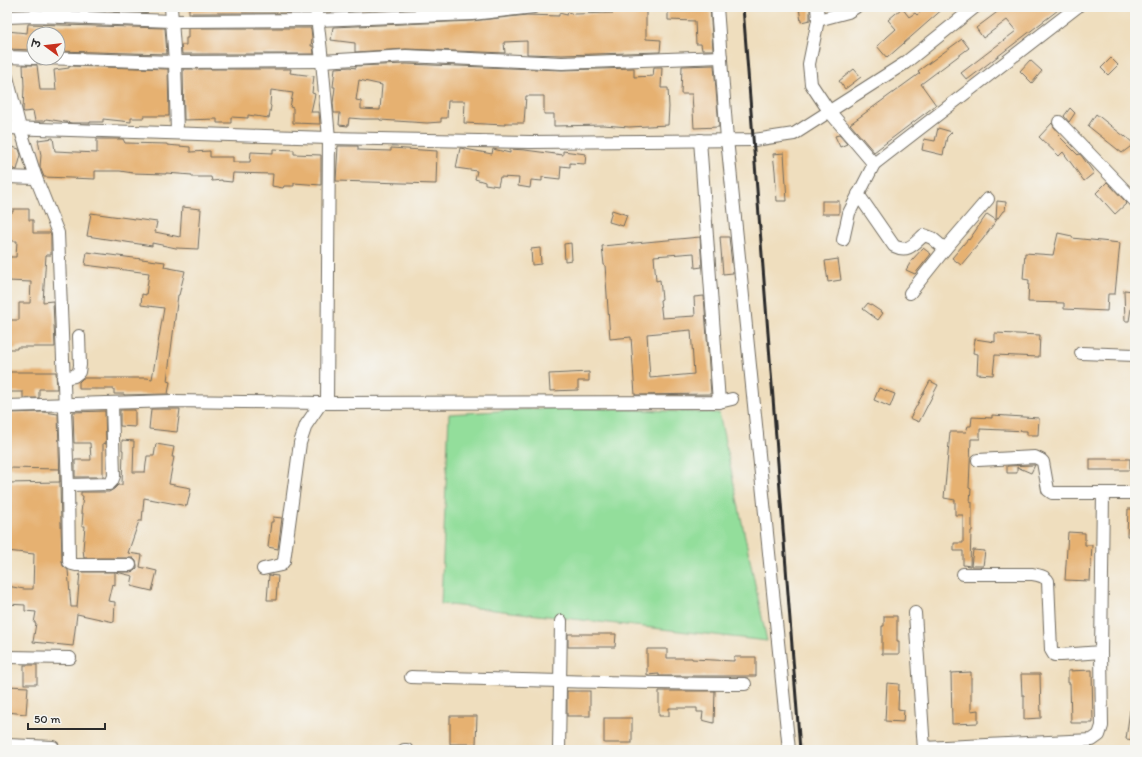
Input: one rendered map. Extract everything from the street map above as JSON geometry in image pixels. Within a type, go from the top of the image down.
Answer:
[{"type":"street","points":[[171,7],[175,62],[177,133]]},
{"type":"street","points":[[263,569],[281,565],[284,560],[300,443],[306,425],[324,403],[329,138],[316,7]]},
{"type":"street","points":[[7,17],[34,12],[172,21],[317,20],[472,14],[534,7]]},
{"type":"street","points":[[716,7],[727,139],[789,750]]},
{"type":"street","points":[[818,7],[818,20],[809,64],[811,84],[829,111],[874,164]]},
{"type":"street","points":[[818,20],[848,12],[856,7]]},
{"type":"street","points":[[7,128],[329,138],[530,142],[727,139],[754,140],[794,134],[905,63],[975,7]]},
{"type":"street","points":[[842,240],[849,212],[874,164],[1077,7]]},
{"type":"street","points":[[66,59],[175,62],[322,61],[406,56],[562,63],[721,57]]},
{"type":"street","points":[[7,57],[26,58]]},
{"type":"street","points":[[7,77],[20,128],[36,178],[58,234],[68,485],[69,562],[76,565],[130,565]]},
{"type":"street","points":[[1059,122],[1135,202]]},
{"type":"street","points":[[700,140],[719,402]]},
{"type":"street","points":[[7,177],[36,178]]},
{"type":"street","points":[[858,194],[894,246],[907,249],[924,235],[932,238],[945,249]]},
{"type":"street","points":[[910,293],[988,199]]},
{"type":"street","points":[[63,378],[74,376],[79,372],[79,336]]},
{"type":"street","points":[[1081,353],[1135,355]]},
{"type":"street","points":[[7,406],[172,402],[719,402],[732,399]]},
{"type":"street","points":[[68,485],[109,484],[112,481],[114,476],[112,403]]},
{"type":"street","points":[[978,460],[1035,457],[1043,462],[1048,490],[1052,492],[1135,493]]},
{"type":"street","points":[[915,613],[924,749],[1092,740],[1099,735],[1102,726],[1101,652],[1103,493]]},
{"type":"street","points":[[963,574],[1032,574],[1040,575],[1046,578],[1048,581],[1051,650],[1054,655],[1101,652]]},
{"type":"street","points":[[559,750],[561,621]]},
{"type":"street","points":[[7,657],[70,658]]},
{"type":"street","points":[[411,676],[560,682],[745,684]]},
{"type":"street","points":[[7,745],[53,746]]},
{"type":"green space","points":[[563,407],[719,413],[767,641],[441,604],[449,414]]},
{"type":"building","points":[[29,7],[126,7],[125,12],[29,9]]},
{"type":"building","points":[[189,7],[309,7],[309,13],[189,13]]},
{"type":"building","points":[[324,7],[353,7],[353,11],[324,12]]},
{"type":"building","points":[[374,7],[404,7],[404,9],[374,10]]},
{"type":"building","points":[[613,7],[646,7],[646,39],[661,40],[660,52],[562,55],[527,54],[527,41],[504,42],[505,53],[406,49],[355,52],[355,43],[331,40],[333,27],[472,21],[527,15],[559,16],[559,13],[567,15],[568,12],[574,14],[613,13]]},
{"type":"building","points":[[668,7],[710,7],[713,50],[702,50],[701,44],[696,44],[695,21],[668,20]]},
{"type":"building","points":[[799,7],[810,7],[810,20],[801,22]]},
{"type":"building","points":[[926,7],[945,7],[887,58],[877,46],[896,29],[888,20],[902,8],[909,17],[915,13],[917,15]]},
{"type":"building","points":[[1004,7],[1062,7],[967,80],[961,73],[1016,31],[1007,20],[983,38],[976,28]]},
{"type":"building","points":[[28,24],[165,28],[167,54],[66,51],[66,26],[28,26]]},
{"type":"building","points":[[188,28],[311,28],[311,46],[313,46],[314,54],[182,54],[181,45],[186,45]]},
{"type":"building","points":[[7,31],[26,33],[26,50],[7,49]]},
{"type":"building","points":[[962,39],[969,48],[921,84],[936,105],[874,152],[850,124],[920,73],[918,71]]},
{"type":"building","points":[[1111,58],[1118,65],[1108,75],[1101,68]]},
{"type":"building","points":[[1030,60],[1042,71],[1032,83],[1020,71]]},
{"type":"building","points":[[406,64],[562,70],[634,68],[634,77],[653,76],[654,67],[662,67],[661,88],[668,88],[668,125],[629,127],[603,125],[554,126],[554,114],[544,114],[544,96],[526,96],[524,123],[505,123],[505,125],[464,123],[465,101],[448,101],[447,118],[441,118],[441,122],[427,123],[349,118],[348,126],[339,125],[340,113],[334,113],[333,103],[335,68],[356,68],[356,66]],"holes":[[[359,80],[382,85],[380,110],[361,109],[361,101],[356,100]]]},
{"type":"building","points":[[23,65],[37,66],[40,90],[56,90],[54,70],[69,68],[69,66],[168,69],[169,116],[143,116],[144,118],[131,118],[131,122],[103,119],[103,122],[90,123],[72,123],[46,119],[45,121],[35,121],[33,111],[23,111]]},
{"type":"building","points":[[714,65],[719,127],[694,128],[692,94],[681,94],[682,66]]},
{"type":"building","points":[[183,69],[291,69],[290,73],[314,76],[312,93],[315,94],[311,112],[319,112],[320,124],[293,123],[293,108],[290,107],[293,93],[271,90],[269,118],[248,115],[248,118],[231,117],[231,123],[217,123],[217,119],[184,120]]},
{"type":"building","points":[[854,69],[861,77],[845,89],[839,81]]},
{"type":"building","points":[[1070,108],[1075,113],[1069,122],[1064,116]]},
{"type":"building","points":[[1096,114],[1134,144],[1122,153],[1088,126]]},
{"type":"building","points":[[1052,123],[1060,134],[1058,135],[1078,155],[1081,155],[1094,173],[1084,181],[1063,152],[1059,156],[1039,137]]},
{"type":"building","points":[[938,128],[952,132],[947,137],[943,155],[922,150],[924,139],[935,141]]},
{"type":"building","points":[[839,135],[847,144],[840,147],[835,136]]},
{"type":"building","points":[[53,138],[55,151],[97,153],[97,139],[123,139],[125,143],[167,144],[190,147],[190,152],[210,151],[210,157],[233,157],[233,162],[250,162],[251,152],[273,153],[273,149],[294,150],[294,154],[321,155],[321,185],[294,183],[294,186],[284,186],[283,188],[272,186],[273,174],[233,173],[232,182],[222,180],[212,181],[211,177],[192,177],[192,175],[133,173],[120,171],[95,171],[95,179],[44,177],[40,167],[41,155],[38,140]]},
{"type":"building","points":[[9,146],[19,149],[21,155],[17,170],[7,167]]},
{"type":"building","points":[[338,146],[358,146],[358,150],[391,151],[391,148],[437,151],[436,184],[336,181]]},
{"type":"building","points":[[460,148],[492,154],[493,149],[510,153],[510,149],[563,155],[563,151],[586,154],[585,164],[570,163],[570,167],[561,166],[560,179],[542,177],[542,181],[531,180],[530,188],[518,186],[519,178],[500,177],[498,186],[485,184],[485,182],[475,179],[477,171],[456,168]]},
{"type":"building","points":[[784,153],[787,201],[777,201],[773,154]]},
{"type":"building","points":[[1107,182],[1127,203],[1115,214],[1096,193]]},
{"type":"building","points":[[822,201],[839,201],[839,214],[822,214]]},
{"type":"building","points":[[997,201],[1006,202],[1005,211],[1003,211],[983,239],[961,265],[952,258],[968,239],[969,240],[987,214],[996,220]]},
{"type":"building","points":[[182,207],[201,209],[198,249],[176,248],[152,243],[152,246],[87,236],[91,213],[157,222],[155,232],[180,237]]},
{"type":"building","points":[[13,209],[29,209],[29,220],[33,220],[33,233],[50,233],[51,235],[51,255],[46,255],[43,302],[53,301],[55,347],[17,347],[17,349],[9,349],[9,331],[7,331],[7,320],[19,320],[19,303],[30,303],[31,282],[8,281],[9,257],[16,257],[17,241],[7,241],[7,212],[13,212]]},
{"type":"building","points":[[612,210],[627,215],[623,226],[609,222]]},
{"type":"building","points":[[1058,233],[1072,236],[1072,238],[1120,243],[1115,294],[1108,294],[1107,311],[1064,309],[1064,303],[1028,302],[1029,280],[1023,279],[1025,253],[1053,255]]},
{"type":"building","points":[[700,237],[702,267],[695,268],[694,253],[654,256],[656,281],[660,280],[662,318],[695,316],[694,297],[704,296],[711,394],[635,395],[631,337],[610,339],[605,265],[602,246]],"holes":[[[691,330],[694,374],[650,378],[647,334]]]},
{"type":"building","points":[[720,237],[729,237],[733,273],[723,274]]},
{"type":"building","points":[[571,243],[572,260],[565,261],[564,244]]},
{"type":"building","points":[[540,248],[541,264],[532,265],[531,249]]},
{"type":"building","points":[[923,248],[931,254],[915,274],[906,270],[912,260]]},
{"type":"building","points":[[87,252],[165,262],[164,267],[185,271],[178,295],[167,381],[170,382],[168,394],[124,395],[114,394],[114,389],[79,389],[79,382],[83,378],[152,379],[164,308],[141,305],[142,294],[146,295],[149,273],[85,265]]},
{"type":"building","points":[[838,259],[841,280],[828,282],[825,261]]},
{"type":"building","points":[[1124,290],[1134,291],[1129,321],[1125,321]]},
{"type":"building","points":[[868,303],[883,313],[878,320],[863,309]]},
{"type":"building","points":[[995,333],[1040,335],[1039,357],[995,355],[993,375],[977,374],[978,354],[973,353],[975,339],[995,342]]},
{"type":"building","points":[[7,372],[56,372],[57,389],[39,389],[39,398],[23,398],[23,392],[7,392]]},
{"type":"building","points":[[589,372],[589,381],[578,381],[578,390],[550,391],[549,374]]},
{"type":"building","points":[[930,381],[938,385],[919,422],[910,418]]},
{"type":"building","points":[[879,388],[895,394],[890,407],[874,400]]},
{"type":"building","points":[[151,409],[180,409],[177,432],[149,429]]},
{"type":"building","points":[[120,410],[135,410],[135,427],[120,426]]},
{"type":"building","points":[[105,411],[106,444],[103,443],[103,477],[75,477],[75,460],[91,460],[90,443],[74,443],[73,412]]},
{"type":"building","points":[[44,412],[58,414],[60,469],[7,468],[7,413]]},
{"type":"building","points":[[992,415],[1039,418],[1038,435],[1027,435],[1027,431],[980,429],[980,439],[971,439],[969,488],[971,489],[970,502],[972,502],[972,531],[970,566],[963,565],[963,551],[954,551],[954,543],[963,543],[963,515],[955,515],[955,500],[944,498],[950,432],[966,432],[968,426],[971,426],[972,417],[992,418]]},
{"type":"building","points":[[122,440],[134,441],[133,472],[145,472],[147,456],[154,456],[156,444],[174,447],[172,457],[174,457],[169,484],[191,488],[187,506],[144,498],[142,521],[139,521],[128,553],[142,555],[140,567],[157,571],[152,591],[131,586],[133,576],[116,572],[134,571],[137,568],[137,565],[133,558],[84,558],[83,549],[85,526],[82,526],[83,513],[81,513],[83,496],[81,496],[81,492],[109,492],[118,485],[122,485]]},
{"type":"building","points":[[1090,459],[1130,459],[1130,470],[1090,470]]},
{"type":"building","points":[[1035,465],[1031,473],[1017,467],[1017,473],[1007,473],[1007,466]]},
{"type":"building","points":[[60,482],[62,562],[63,566],[68,570],[71,607],[77,607],[80,572],[115,572],[115,585],[112,584],[108,601],[115,602],[114,622],[77,614],[73,646],[33,642],[36,612],[25,611],[25,605],[7,604],[7,586],[33,589],[34,554],[7,551],[7,483]]},
{"type":"building","points":[[1128,509],[1135,509],[1135,536],[1127,536]]},
{"type":"building","points":[[273,517],[282,518],[278,549],[268,547]]},
{"type":"building","points":[[1068,532],[1085,533],[1085,545],[1092,545],[1090,581],[1065,580]]},
{"type":"building","points":[[973,550],[985,551],[983,566],[971,566]]},
{"type":"building","points":[[269,575],[278,576],[276,600],[267,600]]},
{"type":"building","points":[[884,616],[897,616],[897,641],[899,641],[899,654],[882,654],[882,626],[884,626]]},
{"type":"building","points":[[568,634],[616,634],[615,647],[568,647]]},
{"type":"building","points":[[647,649],[667,649],[667,658],[734,661],[734,657],[756,657],[756,676],[647,675]]},
{"type":"building","points":[[24,665],[37,665],[37,684],[24,684]]},
{"type":"building","points":[[1092,670],[1093,723],[1071,723],[1070,683],[1068,683],[1068,671]]},
{"type":"building","points":[[971,672],[971,711],[978,710],[978,723],[952,724],[951,673]]},
{"type":"building","points":[[1021,674],[1040,674],[1041,718],[1024,719],[1024,695],[1022,695]]},
{"type":"building","points":[[887,683],[899,684],[898,709],[904,710],[903,722],[885,721]]},
{"type":"building","points":[[7,686],[28,687],[26,714],[7,712]]},
{"type":"building","points":[[567,691],[590,691],[590,716],[567,716]]},
{"type":"building","points":[[659,691],[715,691],[714,723],[702,720],[703,712],[697,712],[697,708],[669,708],[669,716],[659,716]]},
{"type":"building","points":[[1130,710],[1135,711],[1135,740],[1126,739]]},
{"type":"building","points":[[450,716],[477,716],[476,744],[450,744]]},
{"type":"building","points":[[604,718],[632,718],[632,743],[604,743]]},
{"type":"railway","points":[[743,7],[800,750]]}]
